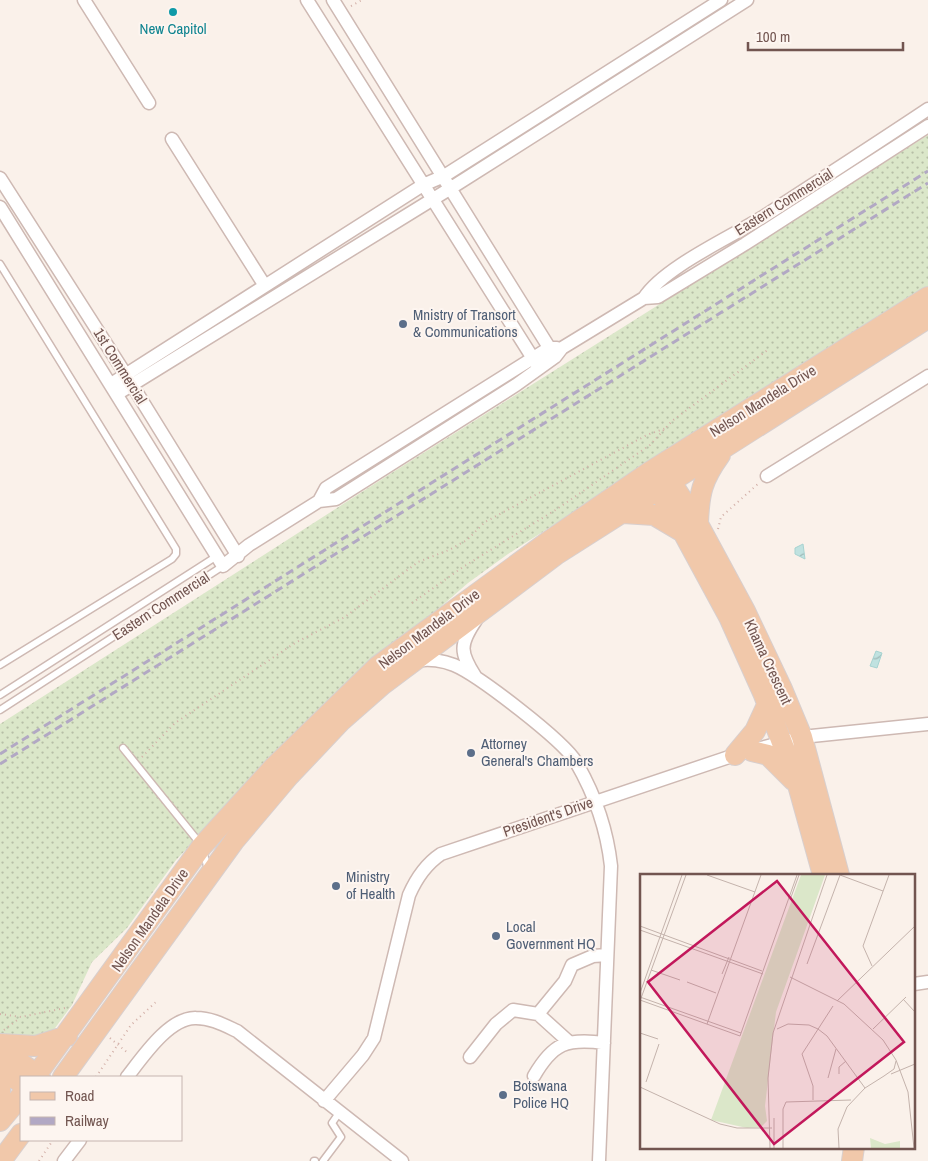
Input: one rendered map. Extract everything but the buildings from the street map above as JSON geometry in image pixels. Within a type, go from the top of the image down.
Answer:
[{"type":"main road","name":"Nelson Mandela Drive","points":[[35,1076],[220,843],[273,768],[378,666],[525,558],[654,469],[928,297]]},
{"type":"main road","name":"Nelson Mandela Drive","points":[[65,1076],[209,874],[220,843],[341,722],[411,662],[558,554],[928,318]]},
{"type":"main road","points":[[623,513],[654,515],[674,525],[691,529],[704,480],[722,451]]},
{"type":"main road","name":"Khama Crescent","points":[[654,469],[744,611],[802,737],[838,874]]},
{"type":"main road","name":"Khama Crescent","points":[[691,529],[782,741],[798,784],[823,874]]},
{"type":"main road","points":[[767,705],[744,753],[768,756],[798,784]]},
{"type":"main road","points":[[0,1044],[36,1046],[66,1036]]},
{"type":"main road","points":[[0,1048],[31,1076]]},
{"type":"main road","points":[[0,1066],[28,1076]]},
{"type":"main road","points":[[0,1077],[0,1107]]},
{"type":"main road","points":[[0,1121],[20,1097]]},
{"type":"main road","points":[[1,1161],[20,1135]]},
{"type":"main road","points":[[839,1161],[842,1148]]},
{"type":"main road","points":[[852,1161],[854,1148]]},
{"type":"street","points":[[84,0],[150,103]]},
{"type":"street","points":[[307,0],[536,363]]},
{"type":"street","points":[[333,0],[450,188],[555,351]]},
{"type":"street","points":[[114,389],[265,286],[423,185],[444,176],[721,0]]},
{"type":"street","points":[[129,379],[450,188],[747,0]]},
{"type":"street","name":"Eastern Commercial","points":[[220,561],[319,501],[336,500],[536,363],[644,298],[652,286],[682,265],[764,216],[928,109]]},
{"type":"street","name":"Eastern Commercial","points":[[644,298],[658,297],[745,244],[928,126]]},
{"type":"street","points":[[172,139],[265,286]]},
{"type":"street","name":"1st Commercial","points":[[0,178],[129,379],[235,551]]},
{"type":"street","name":"1st Commercial","points":[[0,207],[220,561]]},
{"type":"street","points":[[767,476],[928,376]]},
{"type":"street","points":[[475,676],[465,660],[464,640],[486,606]]},
{"type":"street","points":[[411,662],[423,659],[441,661],[475,676],[569,752],[595,801],[610,853],[611,866],[599,1161]]},
{"type":"street","name":"President's Drive","points":[[324,1101],[363,1055],[374,1038],[410,895],[415,883],[433,859],[448,850],[782,741],[802,737],[928,724]]},
{"type":"street","points":[[538,1014],[565,981],[572,965],[593,956],[607,955]]},
{"type":"street","points":[[470,1057],[496,1024],[513,1010],[538,1014],[569,1042]]},
{"type":"street","points":[[129,1076],[158,1038],[173,1026],[195,1017],[220,1023],[237,1031],[402,1161]]},
{"type":"street","points":[[534,1076],[542,1062],[558,1046],[575,1040],[604,1043]]},
{"type":"street","points":[[64,1161],[79,1141]]},
{"type":"lane","points":[[0,264],[176,549],[176,554],[172,559],[0,665]]},
{"type":"lane","points":[[0,695],[220,561]]},
{"type":"lane","name":"Eastern Commercial","points":[[0,710],[220,561]]},
{"type":"lane","points":[[123,748],[136,763],[220,843],[209,874]]},
{"type":"lane","points":[[323,1161],[341,1137],[332,1123],[339,1112]]},
{"type":"path","points":[[412,602],[463,567],[556,509],[650,445],[666,428],[769,349]]},
{"type":"path","points":[[136,763],[175,723],[295,643],[345,617],[418,562],[449,550],[467,540],[485,522],[666,428]]},
{"type":"path","points":[[718,530],[721,517],[767,476]]},
{"type":"path","points":[[97,1076],[131,1026],[157,1001]]},
{"type":"path","points":[[0,1014],[21,1017],[67,1008]]},
{"type":"path","points":[[0,1032],[21,1017]]},
{"type":"path","points":[[106,1035],[139,1062]]},
{"type":"path","points":[[38,1161],[52,1141]]},
{"type":"green space","points":[[928,135],[928,286],[508,554],[468,583],[300,730],[176,860],[127,928],[92,962],[72,1005],[47,1039],[0,1039],[0,724],[390,474]]},
{"type":"water","points":[[803,544],[805,559],[795,554],[795,548]]},
{"type":"water","points":[[876,651],[882,653],[877,668],[870,666]]},
{"type":"railway","points":[[0,754],[928,171]]},
{"type":"railway","points":[[0,764],[928,183]]},
{"type":"place","name":"New Capitol","points":[[173,12]]},
{"type":"place","name":"Mnistry of Transort & Communications","points":[[403,324]]},
{"type":"place","name":"Attorney General's Chambers","points":[[471,753]]},
{"type":"place","name":"Ministry of Health","points":[[336,886]]},
{"type":"place","name":"Local Government HQ","points":[[496,936]]},
{"type":"place","name":"Botswana Police HQ","points":[[503,1095]]}]
